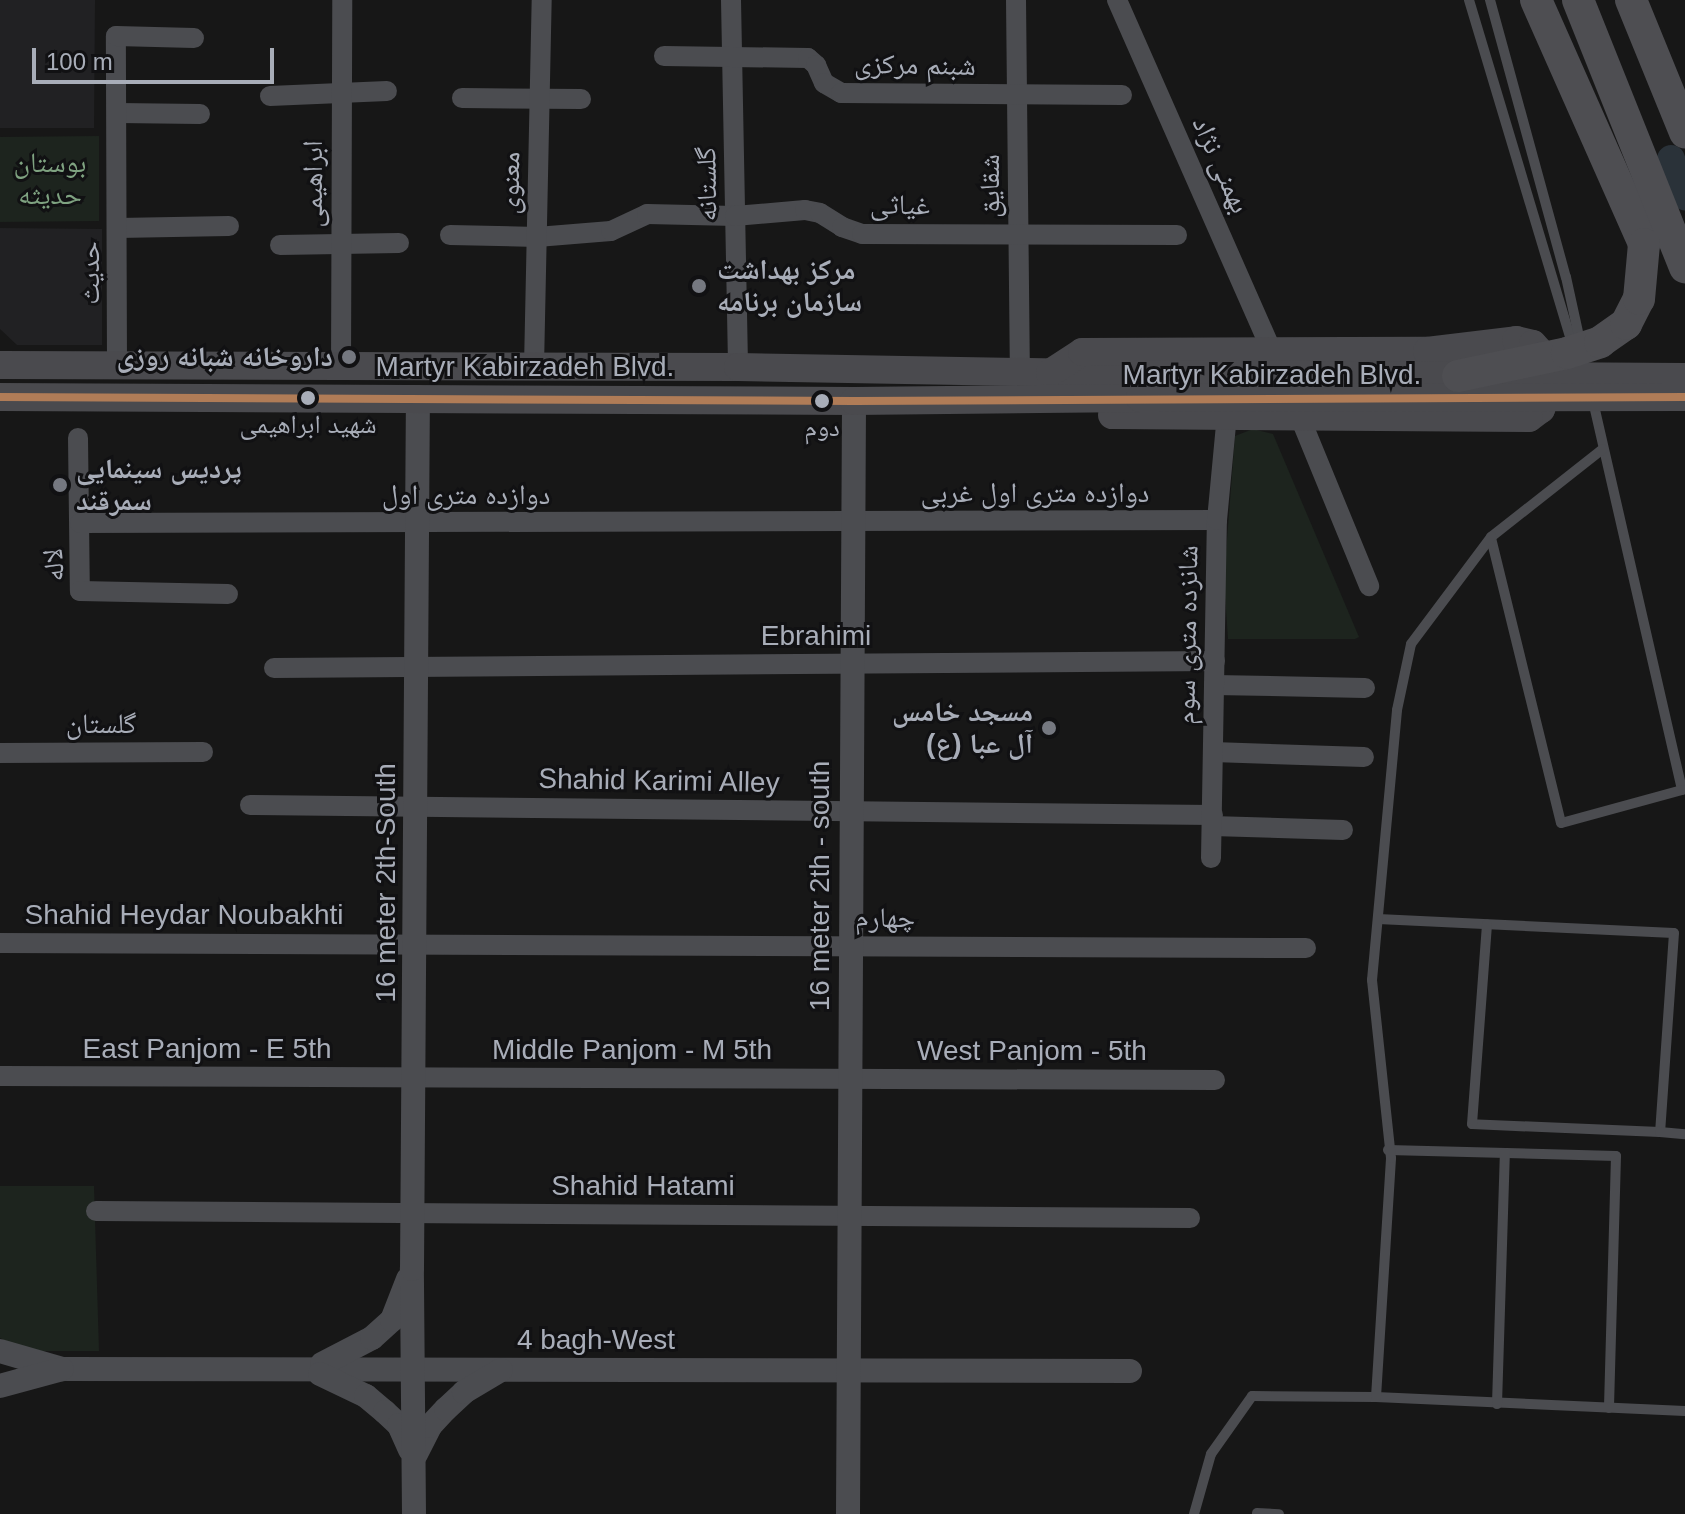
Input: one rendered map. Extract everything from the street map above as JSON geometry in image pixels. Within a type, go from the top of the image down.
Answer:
[{"type":"highway","points":[[1458,376],[1567,353],[1600,342],[1626,324],[1639,299],[1644,244],[1536,0]]},
{"type":"highway","points":[[1578,0],[1685,267]]},
{"type":"highway","points":[[1631,0],[1685,132]]},
{"type":"main road","name":"Martyr Kabirzadeh Blvd.","points":[[10,365],[1020,371],[1050,386],[1092,415],[1529,418],[1541,409],[1548,397],[1550,368],[1533,344],[1516,340],[1427,351],[1082,352],[1050,386]]},
{"type":"main road","points":[[0,345],[10,365]]},
{"type":"main road","name":"Martyr Kabirzadeh Blvd.","points":[[1139,386],[1458,376],[1685,377]]},
{"type":"main road","name":"Martyr Kabirzadeh Blvd.","points":[[6,403],[418,397],[854,401],[1050,386],[1685,397]]},
{"type":"street","name":"ابراهیمی","points":[[341,367],[342,0]]},
{"type":"street","name":"معنوی","points":[[534,367],[542,0]]},
{"type":"street","name":"گلستانه","points":[[731,0],[738,367]]},
{"type":"street","name":"شقایق","points":[[1016,0],[1020,371]]},
{"type":"street","name":"بهمنی نژاد","points":[[1117,0],[1273,353]]},
{"type":"street","name":"حدیث","points":[[117,366],[116,36],[194,38]]},
{"type":"street","name":"شبنم مرکزی","points":[[664,56],[808,58],[816,65],[824,83],[841,93],[1122,95]]},
{"type":"street","points":[[270,96],[387,91]]},
{"type":"street","points":[[462,98],[581,99]]},
{"type":"street","points":[[118,113],[200,114]]},
{"type":"street","name":"غیاثی","points":[[450,235],[537,237],[611,231],[647,214],[735,216],[805,210],[820,213],[842,227],[862,234],[1177,235]]},
{"type":"street","points":[[118,228],[229,226]]},
{"type":"street","points":[[280,245],[399,243]]},
{"type":"street","name":"16 meter 2th-South","points":[[414,1514],[412,1269],[418,397]]},
{"type":"street","name":"16 meter 2th - south","points":[[848,1514],[854,401]]},
{"type":"street","name":"شانزده متری سوم","points":[[1211,858],[1217,520],[1227,414]]},
{"type":"street","points":[[1299,415],[1369,586]]},
{"type":"street","name":"لاله","points":[[78,438],[80,591],[228,594]]},
{"type":"street","name":"دوازده متری اول غربی","points":[[853,521],[1217,520]]},
{"type":"street","name":"دوازده متری اول","points":[[80,523],[853,521]]},
{"type":"street","name":"Ebrahimi","points":[[274,668],[1215,661]]},
{"type":"street","points":[[1214,685],[1365,688]]},
{"type":"street","name":"گلستان","points":[[0,753],[203,752]]},
{"type":"street","points":[[1213,752],[1364,757]]},
{"type":"street","name":"Shahid Karimi Alley","points":[[250,805],[851,812],[1212,821],[1343,830]]},
{"type":"street","name":"Shahid Heydar Noubakhti","points":[[0,943],[415,944]]},
{"type":"street","name":"چهارم","points":[[415,944],[1306,948]]},
{"type":"street","name":"East Panjom - E 5th","points":[[0,1076],[415,1077]]},
{"type":"street","name":"Middle Panjom - M 5th","points":[[415,1077],[849,1079]]},
{"type":"street","name":"West Panjom - 5th","points":[[849,1079],[1215,1080]]},
{"type":"street","name":"Shahid Hatami","points":[[96,1211],[1190,1218]]},
{"type":"street","points":[[308,1369],[346,1354],[372,1338],[392,1320],[412,1269]]},
{"type":"street","points":[[0,1351],[62,1369]]},
{"type":"street","points":[[0,1386],[62,1369]]},
{"type":"street","name":"4 bagh-West","points":[[62,1369],[1130,1371]]},
{"type":"street","points":[[308,1369],[353,1389],[385,1412],[399,1425],[414,1460]]},
{"type":"street","points":[[414,1460],[430,1426],[446,1409],[464,1392],[502,1369]]},
{"type":"lane","points":[[1469,0],[1559,306],[1594,409]]},
{"type":"lane","points":[[1490,0],[1566,277],[1682,790],[1561,823],[1491,537]]},
{"type":"lane","points":[[1376,1397],[1391,1158],[1372,980],[1397,710],[1411,644],[1491,537],[1603,449]]},
{"type":"lane","points":[[1378,919],[1674,933],[1660,1132]]},
{"type":"lane","points":[[1487,925],[1472,1124],[1685,1134]]},
{"type":"lane","points":[[1388,1150],[1616,1156],[1609,1408]]},
{"type":"lane","points":[[1497,1404],[1505,1153]]},
{"type":"lane","points":[[1194,1514],[1211,1454],[1252,1396],[1376,1397],[1685,1411]]},
{"type":"lane","points":[[1257,1513],[1279,1514]]},
{"type":"shaded area","points":[[0,0],[95,0],[94,128],[0,128]]},
{"type":"shaded area","points":[[0,228],[102,229],[102,345],[17,345],[0,329]]},
{"type":"green space","name":"بوستان حدیثه","points":[[99,136],[99,221],[0,222],[0,137]]},
{"type":"green space","points":[[1253,429],[1273,434],[1359,637],[1355,639],[1228,639],[1224,579],[1235,436]]},
{"type":"green space","points":[[0,1186],[94,1186],[99,1351],[27,1351],[0,1338]]},
{"type":"waterway","points":[[1671,159],[1685,196]]},
{"type":"transit line","points":[[0,397],[854,401],[1685,397]]},
{"type":"place","name":"مرکز بهداشت سازمان برنامه","points":[[699,286]]},
{"type":"place","name":"داروخانه شبانه روزی","points":[[349,357]]},
{"type":"place","name":"شهید ابراهیمی","points":[[308,398]]},
{"type":"place","name":"دوم","points":[[822,401]]},
{"type":"place","name":"پردیس سینمایی سمرقند","points":[[60,485]]},
{"type":"place","name":"مسجد خامس آل عبا (ع)","points":[[1049,728]]}]
